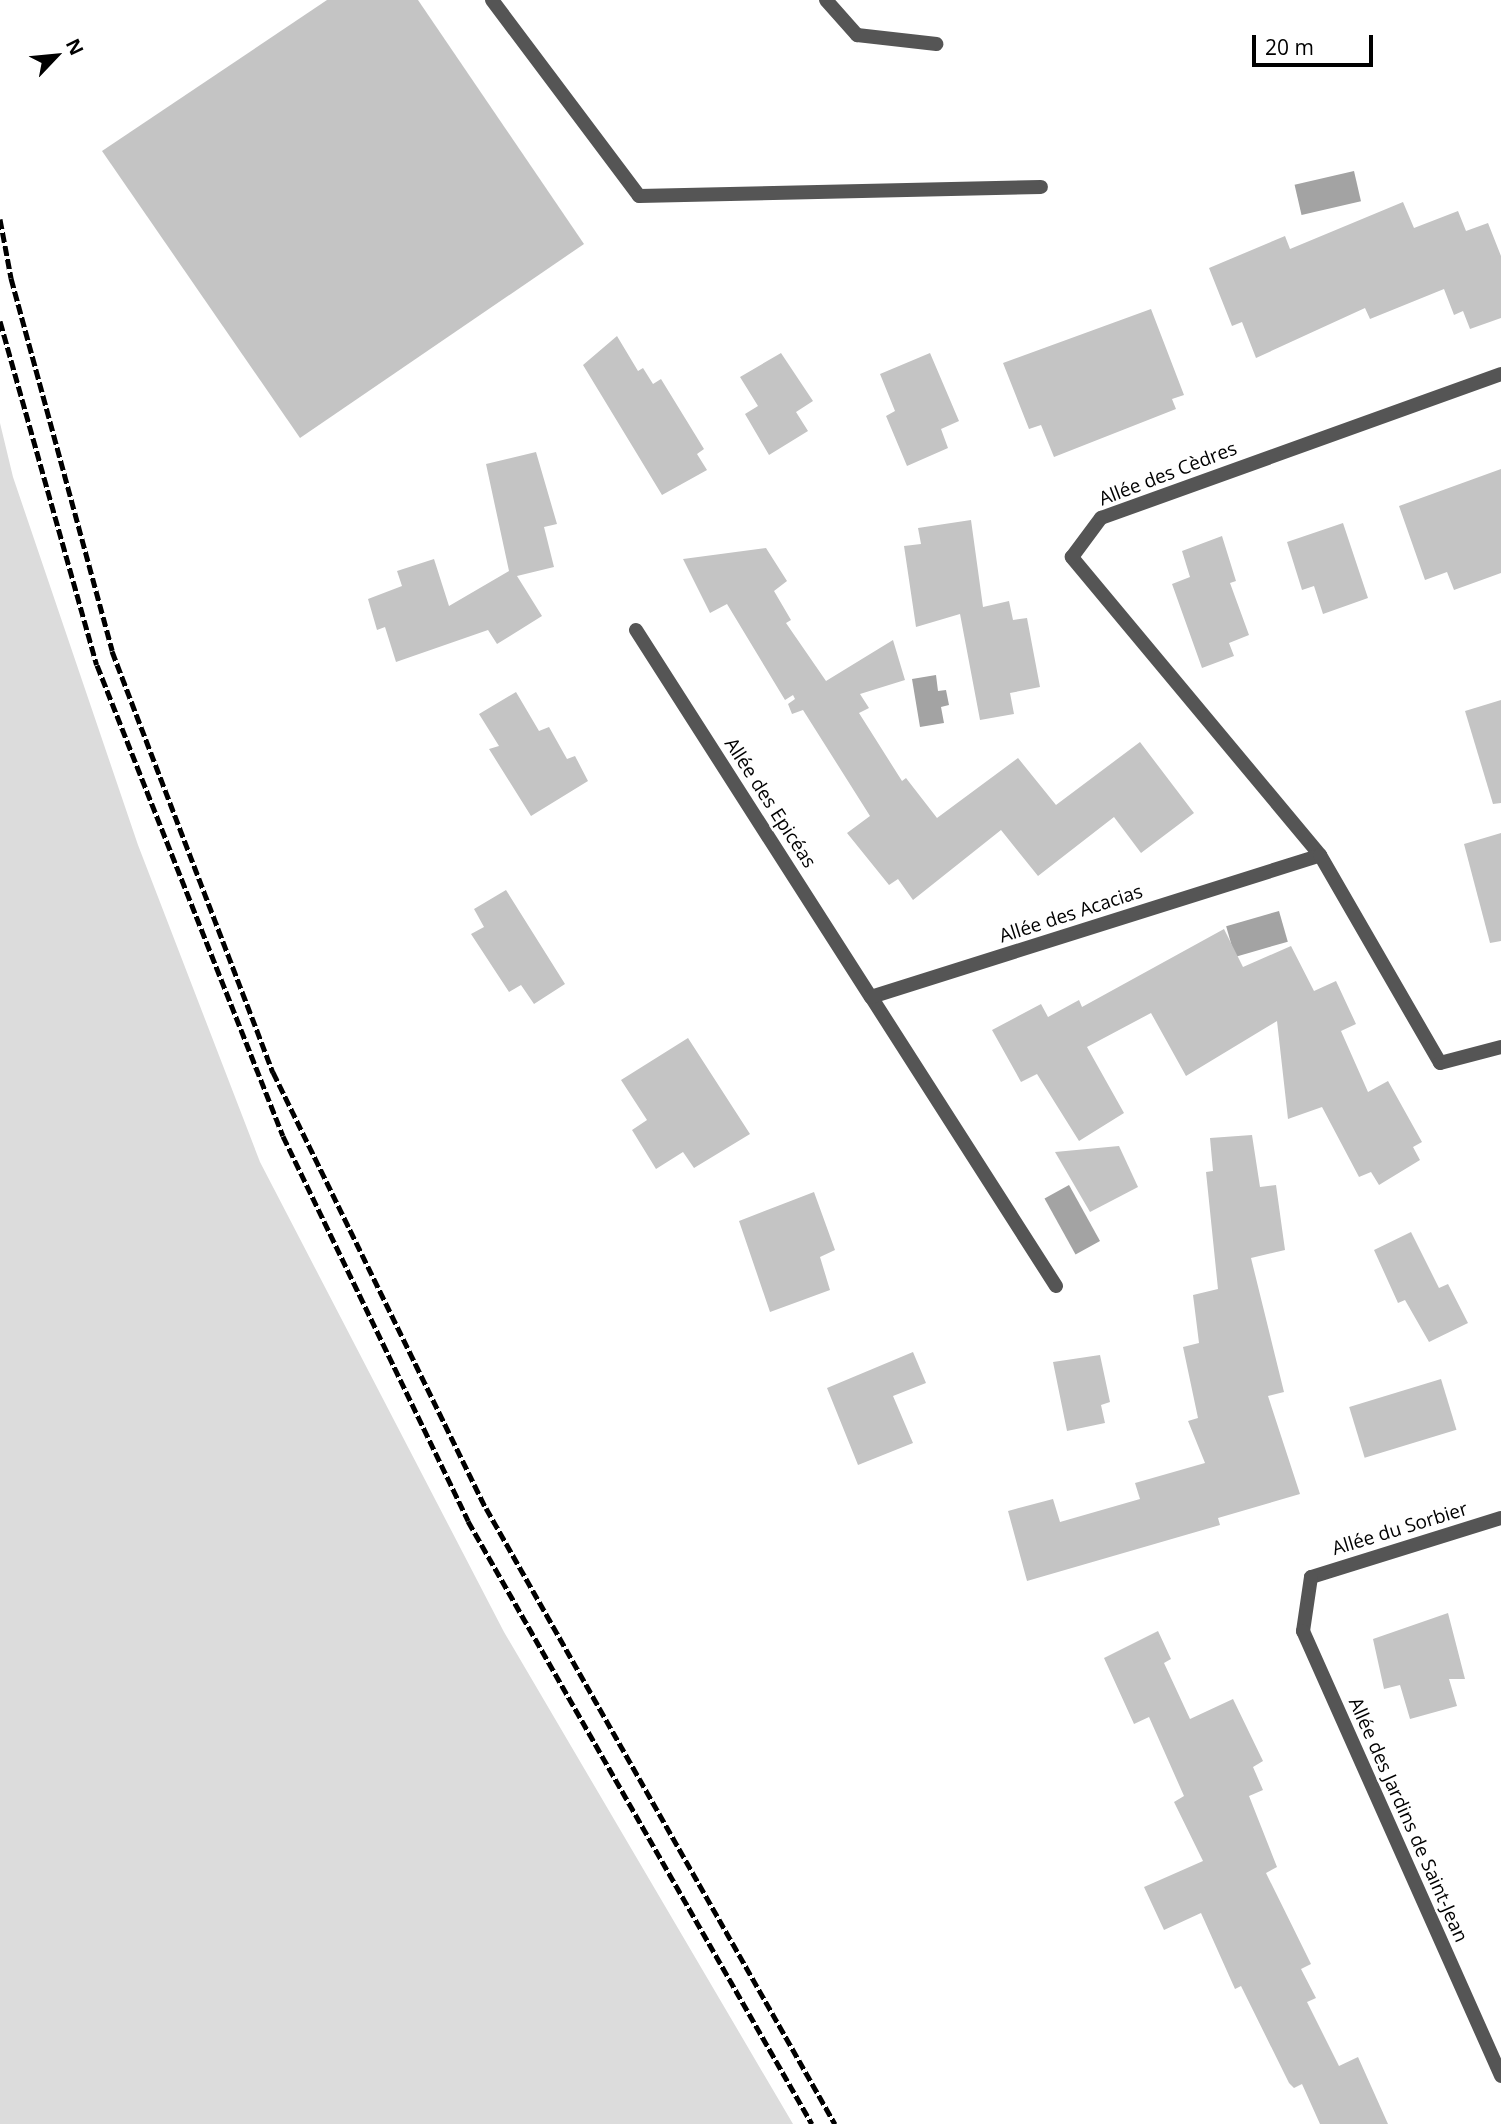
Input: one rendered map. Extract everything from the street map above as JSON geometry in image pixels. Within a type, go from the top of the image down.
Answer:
[{"type":"street","points":[[492,0],[639,196],[1041,187]]},
{"type":"street","points":[[826,0],[857,35],[936,44]]},
{"type":"street","name":"Allée des Cèdres","points":[[1320,855],[1072,557],[1101,518],[1501,374]]},
{"type":"street","name":"Allée des Epicéas","points":[[636,630],[871,997]]},
{"type":"street","points":[[1320,855],[1440,1063],[1501,1047]]},
{"type":"street","name":"Allée des Acacias","points":[[871,997],[1320,855]]},
{"type":"street","points":[[871,997],[1056,1286]]},
{"type":"street","name":"Allée du Sorbier","points":[[1311,1577],[1501,1518]]},
{"type":"street","name":"Allée des Jardins de Saint-Jean","points":[[1311,1577],[1303,1631],[1501,2076]]},
{"type":"shaded area","points":[[1354,171],[1361,201],[1302,215],[1295,185]]},
{"type":"shaded area","points":[[0,423],[13,477],[138,845],[260,1162],[504,1632],[793,2124],[0,2124]]},
{"type":"shaded area","points":[[936,675],[938,691],[946,690],[949,705],[941,707],[944,723],[920,727],[912,679]]},
{"type":"shaded area","points":[[1279,911],[1288,942],[1235,957],[1226,926]]},
{"type":"shaded area","points":[[1069,1185],[1100,1241],[1076,1255],[1045,1199]]},
{"type":"building","points":[[327,0],[418,0],[584,244],[300,438],[102,151]]},
{"type":"building","points":[[1403,202],[1414,228],[1458,211],[1466,231],[1488,223],[1501,256],[1501,318],[1470,329],[1463,311],[1454,315],[1444,289],[1370,319],[1365,308],[1256,358],[1242,322],[1232,326],[1209,268],[1285,236],[1290,249]]},
{"type":"building","points":[[1151,309],[1184,395],[1172,399],[1176,409],[1054,457],[1041,425],[1029,429],[1003,363]]},
{"type":"building","points":[[617,336],[638,371],[643,368],[653,384],[661,379],[704,449],[697,454],[707,470],[662,495],[583,365]]},
{"type":"building","points":[[781,353],[813,401],[796,412],[808,431],[769,455],[745,414],[758,406],[740,377]]},
{"type":"building","points":[[930,353],[959,421],[941,429],[948,448],[907,466],[886,416],[895,411],[880,374]]},
{"type":"building","points":[[536,452],[557,524],[544,527],[554,567],[517,576],[542,616],[497,644],[488,630],[396,662],[385,627],[377,630],[368,599],[402,586],[397,571],[434,559],[449,606],[509,571],[486,464]]},
{"type":"building","points":[[1501,469],[1501,573],[1454,590],[1447,572],[1425,580],[1399,506]]},
{"type":"building","points":[[971,520],[983,607],[1009,601],[1013,620],[1027,618],[1040,687],[1010,693],[1014,714],[980,720],[960,614],[916,627],[904,546],[921,544],[918,528]]},
{"type":"building","points":[[1343,523],[1368,598],[1323,614],[1314,586],[1302,590],[1287,542]]},
{"type":"building","points":[[1222,536],[1236,581],[1230,583],[1249,635],[1229,643],[1234,656],[1202,668],[1172,584],[1190,577],[1182,551]]},
{"type":"building","points":[[766,548],[787,581],[774,591],[791,620],[786,623],[826,681],[893,640],[905,680],[860,694],[869,708],[859,713],[902,781],[906,778],[937,818],[1018,758],[1056,805],[1140,742],[1194,813],[1141,853],[1114,817],[1038,876],[1001,830],[913,900],[898,879],[889,885],[847,833],[870,816],[803,710],[792,714],[788,704],[795,699],[793,695],[785,700],[727,604],[710,613],[683,559]]},
{"type":"building","points":[[516,692],[539,731],[549,727],[567,759],[575,756],[588,781],[531,816],[489,749],[499,746],[479,714]]},
{"type":"building","points":[[1501,700],[1501,803],[1493,804],[1465,711]]},
{"type":"building","points":[[1501,833],[1501,941],[1490,943],[1464,844]]},
{"type":"building","points":[[506,890],[565,984],[534,1004],[521,985],[509,992],[471,934],[484,927],[474,909]]},
{"type":"building","points":[[1224,929],[1243,967],[1291,946],[1314,991],[1336,981],[1356,1024],[1341,1031],[1368,1092],[1388,1081],[1422,1142],[1413,1147],[1420,1160],[1379,1185],[1371,1172],[1359,1177],[1322,1107],[1288,1119],[1277,1021],[1186,1076],[1151,1013],[1087,1047],[1124,1113],[1079,1141],[1037,1074],[1021,1082],[992,1030],[1041,1004],[1048,1017],[1079,1000],[1082,1007]]},
{"type":"building","points":[[688,1038],[750,1134],[694,1168],[683,1152],[656,1169],[632,1130],[647,1120],[621,1080]]},
{"type":"building","points":[[1252,1135],[1260,1187],[1276,1185],[1285,1250],[1251,1258],[1284,1392],[1268,1396],[1300,1494],[1218,1518],[1220,1525],[1027,1581],[1008,1511],[1053,1499],[1060,1522],[1140,1499],[1135,1483],[1205,1463],[1188,1421],[1198,1418],[1183,1347],[1199,1343],[1193,1295],[1218,1289],[1206,1172],[1213,1171],[1210,1138]]},
{"type":"building","points":[[1119,1146],[1138,1187],[1090,1212],[1055,1152]]},
{"type":"building","points":[[814,1192],[835,1250],[820,1257],[830,1290],[770,1312],[739,1221]]},
{"type":"building","points":[[1411,1232],[1439,1288],[1448,1284],[1468,1323],[1429,1342],[1405,1300],[1398,1303],[1374,1250]]},
{"type":"building","points":[[913,1352],[926,1383],[893,1396],[913,1443],[858,1465],[827,1388]]},
{"type":"building","points":[[1100,1355],[1110,1402],[1101,1405],[1105,1423],[1067,1431],[1053,1362]]},
{"type":"building","points":[[1441,1379],[1456,1430],[1365,1458],[1349,1407]]},
{"type":"building","points":[[1448,1613],[1465,1679],[1449,1679],[1457,1706],[1410,1719],[1400,1685],[1384,1689],[1373,1639]]},
{"type":"building","points":[[1158,1631],[1171,1659],[1164,1663],[1190,1719],[1233,1699],[1263,1761],[1253,1767],[1263,1790],[1249,1796],[1277,1867],[1266,1873],[1311,1964],[1301,1969],[1316,1998],[1307,2002],[1339,2066],[1358,2057],[1388,2124],[1320,2124],[1302,2084],[1294,2088],[1289,2083],[1241,1986],[1235,1989],[1201,1913],[1164,1930],[1144,1887],[1203,1861],[1174,1802],[1184,1796],[1149,1717],[1134,1724],[1104,1658]]},
{"type":"railway","points":[[0,219],[11,278],[112,651],[273,1072],[486,1508],[835,2124]]},
{"type":"railway","points":[[0,321],[97,665],[283,1136],[468,1521],[812,2124]]}]
